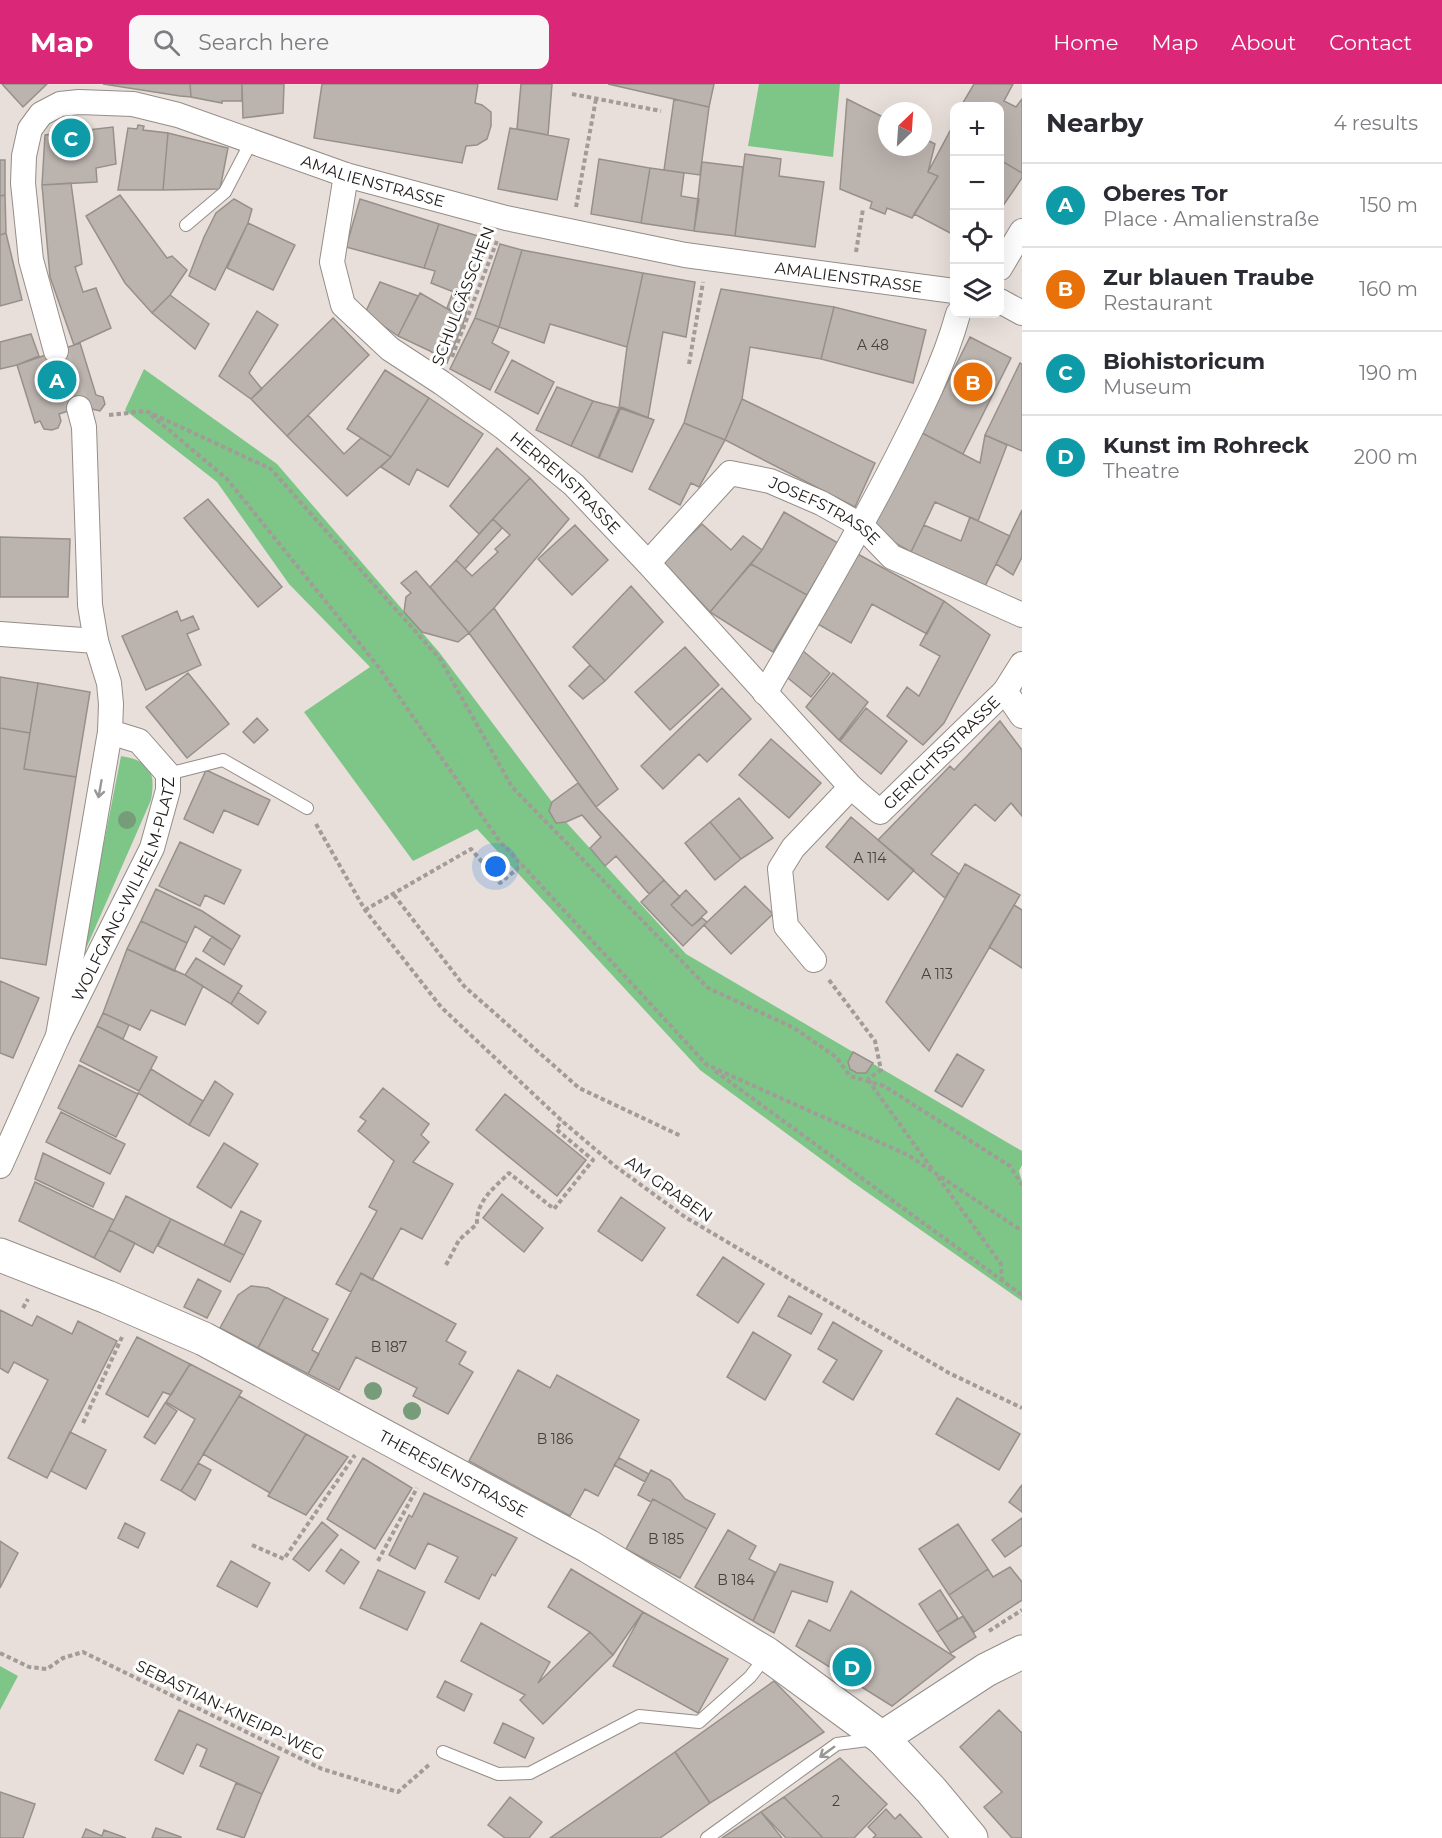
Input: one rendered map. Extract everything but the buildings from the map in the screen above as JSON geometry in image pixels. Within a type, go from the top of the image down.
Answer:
[{"type":"main road","name":"THERESIENSTRASSE","points":[[0,1255],[204,1339],[588,1546],[767,1654],[882,1738],[931,1790],[971,1838]]},
{"type":"main road","points":[[882,1738],[986,1670],[1022,1652]]},
{"type":"street","name":"AMALIENSTRASSE","points":[[56,351],[31,260],[23,183],[24,156],[30,129],[41,114],[60,104],[79,102],[133,104],[178,115],[346,175],[506,218],[707,259],[950,291]]},
{"type":"street","name":"HERRENSTRASSE","points":[[346,175],[332,262],[344,305],[390,349],[442,382],[503,427],[571,482],[648,562],[851,787]]},
{"type":"street","points":[[1001,264],[1022,231]]},
{"type":"street","points":[[1004,304],[1022,313]]},
{"type":"street","points":[[765,693],[862,526],[914,423],[951,341],[957,318]]},
{"type":"street","points":[[0,634],[96,641],[90,605],[88,526],[81,418]]},
{"type":"street","name":"JOSEFSTRASSE","points":[[648,562],[730,473],[770,481],[821,503],[862,526],[892,557],[1022,615]]},
{"type":"street","name":"WOLFGANG-WILHELM-PLATZ","points":[[58,1036],[110,732],[109,683],[96,641]]},
{"type":"street","name":"GERICHTSSTRASSE","points":[[851,787],[880,812],[1005,692],[1022,664]]},
{"type":"street","points":[[1005,692],[1022,716]]},
{"type":"street","name":"WOLFGANG-WILHELM-PLATZ","points":[[0,1166],[58,1036],[152,848],[168,790],[168,774],[139,741],[110,732]]},
{"type":"street","points":[[814,960],[786,926],[780,868],[793,849],[851,787]]},
{"type":"lane","points":[[186,225],[225,192],[251,142]]},
{"type":"lane","points":[[168,774],[223,760],[307,808]]},
{"type":"lane","points":[[443,1752],[498,1774],[530,1773],[639,1716],[699,1722],[750,1677],[767,1654]]},
{"type":"lane","points":[[707,1838],[837,1744],[882,1738]]},
{"type":"path","points":[[572,94],[661,111]]},
{"type":"path","points":[[572,232],[597,99]]},
{"type":"path","points":[[852,279],[863,209]]},
{"type":"path","name":"SCHULGÄSSCHEN","points":[[442,382],[506,218]]},
{"type":"path","points":[[689,364],[707,259]]},
{"type":"path","points":[[81,418],[146,411],[271,469],[440,659],[512,787],[708,988],[794,1028],[837,1057],[850,1076],[884,1086],[1010,1166],[1022,1185]]},
{"type":"path","points":[[146,411],[227,479],[377,665],[498,839],[707,1065],[1022,1295]]},
{"type":"path","name":"AM GRABEN","points":[[307,808],[365,910],[441,1007],[562,1121],[615,1166],[685,1217],[950,1373],[1022,1408]]},
{"type":"path","points":[[365,910],[471,849],[500,882],[522,865]]},
{"type":"path","points":[[394,895],[464,986],[579,1088],[681,1136]]},
{"type":"path","points":[[814,960],[875,1041],[881,1070],[868,1080]]},
{"type":"path","points":[[707,1065],[908,1155],[1022,1231]]},
{"type":"path","points":[[868,1080],[1001,1264],[1002,1282]]},
{"type":"path","points":[[446,1265],[459,1240],[477,1224],[477,1213],[483,1199],[509,1173],[554,1209],[593,1160],[556,1129],[562,1121]]},
{"type":"path","points":[[83,1423],[135,1310]]},
{"type":"path","points":[[252,1545],[284,1559],[372,1429]]},
{"type":"path","points":[[378,1561],[432,1461]]},
{"type":"path","points":[[989,1631],[1022,1610]]},
{"type":"path","name":"SEBASTIAN-KNEIPP-WEG","points":[[0,1653],[29,1667],[47,1669],[63,1658],[83,1652],[321,1769],[398,1792],[443,1752]]},
{"type":"green space","points":[[759,84],[840,84],[833,157],[748,146]]},
{"type":"green space","points":[[144,369],[277,464],[439,652],[552,802],[549,811],[556,823],[566,822],[686,954],[1022,1151],[1022,1165],[1019,1171],[1022,1181],[1022,1301],[851,1181],[700,1070],[477,829],[413,861],[304,712],[370,667],[289,584],[217,482],[125,410]]},
{"type":"green space","points":[[121,756],[139,761],[149,769],[152,782],[151,800],[81,960]]},
{"type":"green space","points":[[0,1666],[18,1676],[0,1710]]},
{"type":"tunnel","points":[[56,351],[79,408]]},
{"type":"place","name":"Biohistoricum","points":[[71,138]]},
{"type":"place","name":"Oberes Tor","points":[[57,380]]},
{"type":"place","name":"Zur blauen Traube","points":[[973,382]]},
{"type":"place","name":"Kunst im Rohreck","points":[[852,1667]]}]
